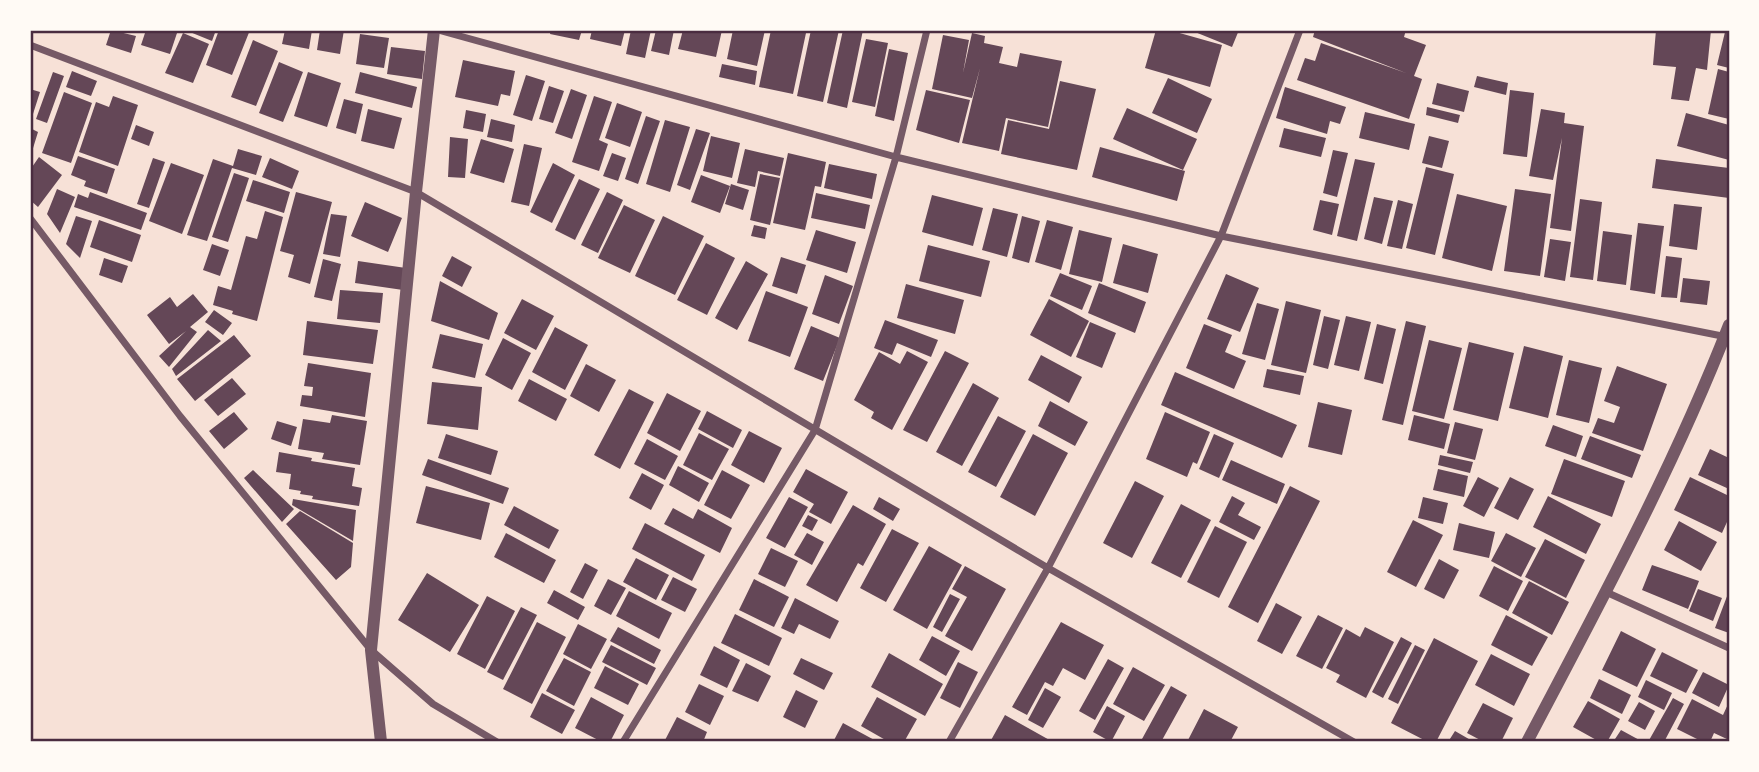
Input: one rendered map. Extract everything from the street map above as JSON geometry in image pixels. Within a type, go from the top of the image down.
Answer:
[{"type":"street","points":[[381,742],[371,650],[416,192],[436,30],[896,157],[1222,236],[1728,333],[1606,592],[1527,742]]},
{"type":"street","points":[[623,742],[815,430],[896,157],[926,30]]},
{"type":"street","points":[[949,742],[1048,568],[1222,236],[1300,30]]},
{"type":"street","points":[[30,45],[416,192],[1048,568],[1354,742]]},
{"type":"street","points":[[30,218],[180,416],[371,650],[433,704],[497,742]]},
{"type":"street","points":[[1606,592],[1729,648]]},
{"type":"building","points":[[111,30],[136,36],[131,53],[106,45]]},
{"type":"building","points":[[146,30],[178,30],[170,54],[141,45]]},
{"type":"building","points":[[185,30],[216,30],[212,41]]},
{"type":"building","points":[[219,30],[250,30],[232,75],[206,65]]},
{"type":"building","points":[[285,30],[312,30],[309,49],[282,44]]},
{"type":"building","points":[[320,30],[344,30],[340,54],[317,50]]},
{"type":"building","points":[[551,30],[582,30],[579,40],[550,34]]},
{"type":"building","points":[[592,30],[625,30],[621,46],[590,39]]},
{"type":"building","points":[[631,30],[651,30],[645,58],[626,54]]},
{"type":"building","points":[[656,30],[674,30],[669,55],[651,51]]},
{"type":"building","points":[[683,30],[722,30],[716,57],[678,49]]},
{"type":"building","points":[[733,30],[765,30],[757,66],[727,59]]},
{"type":"building","points":[[771,30],[806,33],[793,94],[759,87]]},
{"type":"building","points":[[811,30],[839,30],[823,102],[797,96]]},
{"type":"building","points":[[843,30],[863,30],[847,108],[827,103]]},
{"type":"building","points":[[1156,30],[1169,30],[1222,45],[1210,87],[1145,68]]},
{"type":"building","points":[[1190,30],[1239,30],[1232,47]]},
{"type":"building","points":[[1315,30],[1406,30],[1404,37],[1426,45],[1414,76],[1422,79],[1409,119],[1297,80],[1305,58],[1315,61],[1321,43],[1406,73],[1313,37]]},
{"type":"building","points":[[1656,30],[1711,30],[1707,70],[1696,68],[1689,101],[1671,99],[1676,67],[1653,65]]},
{"type":"building","points":[[1725,32],[1729,33],[1729,68],[1717,65]]},
{"type":"building","points":[[183,33],[209,44],[193,83],[165,73]]},
{"type":"building","points":[[972,33],[985,36],[984,43],[1003,47],[999,63],[1017,67],[1020,53],[1062,61],[1048,127],[1006,118],[999,151],[962,143],[980,68],[972,98],[932,89],[943,35],[969,40],[963,73]]},
{"type":"building","points":[[360,34],[389,38],[384,68],[356,64]]},
{"type":"building","points":[[866,39],[888,43],[875,107],[852,102]]},
{"type":"building","points":[[253,40],[278,51],[256,106],[231,97]]},
{"type":"building","points":[[391,47],[425,51],[422,79],[387,74]]},
{"type":"building","points":[[889,49],[908,53],[894,121],[875,116]]},
{"type":"building","points":[[463,60],[515,71],[510,96],[501,94],[498,106],[455,97]]},
{"type":"building","points":[[279,62],[303,72],[283,122],[259,113]]},
{"type":"building","points":[[722,64],[757,71],[755,85],[719,77]]},
{"type":"building","points":[[1718,69],[1729,72],[1729,119],[1708,114]]},
{"type":"building","points":[[72,71],[97,81],[91,96],[66,87]]},
{"type":"building","points":[[53,72],[64,76],[47,123],[36,119]]},
{"type":"building","points":[[308,72],[341,83],[327,127],[294,116]]},
{"type":"building","points":[[360,72],[417,87],[412,108],[355,93]]},
{"type":"building","points":[[526,75],[545,81],[532,121],[513,115]]},
{"type":"building","points":[[1477,76],[1508,83],[1506,95],[1474,87]]},
{"type":"building","points":[[1168,78],[1212,99],[1197,133],[1152,113]]},
{"type":"building","points":[[1060,81],[1096,89],[1077,170],[1001,154],[1008,120],[1049,129]]},
{"type":"building","points":[[1437,83],[1469,91],[1464,112],[1432,104]]},
{"type":"building","points":[[549,86],[564,91],[553,123],[539,119]]},
{"type":"building","points":[[1285,87],[1346,107],[1340,124],[1330,121],[1327,134],[1276,118]]},
{"type":"building","points":[[30,89],[40,92],[33,114],[30,113]]},
{"type":"building","points":[[571,89],[587,95],[572,139],[555,133]]},
{"type":"building","points":[[926,90],[970,100],[959,143],[916,130]]},
{"type":"building","points":[[1510,90],[1534,93],[1527,157],[1503,154]]},
{"type":"building","points":[[64,92],[92,103],[71,163],[42,153]]},
{"type":"building","points":[[113,96],[138,105],[118,166],[79,152],[96,102],[109,107]]},
{"type":"building","points":[[594,96],[612,102],[599,140],[608,144],[599,171],[572,162]]},
{"type":"building","points":[[344,99],[363,104],[356,134],[336,128]]},
{"type":"building","points":[[617,103],[642,112],[630,147],[605,138]]},
{"type":"building","points":[[1427,107],[1460,115],[1458,123],[1426,115]]},
{"type":"building","points":[[1127,108],[1197,139],[1183,170],[1113,139]]},
{"type":"building","points":[[368,109],[402,118],[394,149],[361,141]]},
{"type":"building","points":[[1541,109],[1565,113],[1564,123],[1584,126],[1571,231],[1550,228],[1562,138],[1553,180],[1529,176]]},
{"type":"building","points":[[466,110],[486,114],[483,132],[463,128]]},
{"type":"building","points":[[1365,112],[1415,124],[1409,150],[1359,138]]},
{"type":"building","points":[[1686,113],[1729,125],[1729,160],[1677,146]]},
{"type":"building","points":[[646,116],[660,121],[638,184],[625,179]]},
{"type":"building","points":[[491,119],[515,125],[512,142],[487,137]]},
{"type":"building","points":[[665,120],[690,127],[670,192],[646,184]]},
{"type":"building","points":[[136,125],[154,132],[149,146],[131,139]]},
{"type":"building","points":[[30,128],[38,132],[30,158]]},
{"type":"building","points":[[1284,128],[1326,138],[1321,157],[1279,147]]},
{"type":"building","points":[[696,129],[710,133],[690,190],[677,185]]},
{"type":"building","points":[[711,136],[740,143],[732,178],[703,171]]},
{"type":"building","points":[[1429,136],[1449,141],[1442,168],[1422,163]]},
{"type":"building","points":[[450,137],[468,139],[465,178],[448,177]]},
{"type":"building","points":[[481,139],[514,149],[504,183],[470,173]]},
{"type":"building","points":[[524,144],[542,148],[529,206],[511,202]]},
{"type":"building","points":[[1100,147],[1185,171],[1177,201],[1092,177]]},
{"type":"building","points":[[238,149],[262,156],[256,175],[232,168],[207,241],[187,235],[213,159],[233,166]]},
{"type":"building","points":[[745,149],[784,158],[780,176],[758,171],[755,187],[737,183]]},
{"type":"building","points":[[1333,150],[1348,153],[1337,197],[1323,193]]},
{"type":"building","points":[[612,153],[626,158],[618,181],[603,176]]},
{"type":"building","points":[[788,153],[826,162],[821,187],[815,186],[805,230],[773,223]]},
{"type":"building","points":[[78,156],[115,169],[107,194],[84,186],[86,181],[71,175]]},
{"type":"building","points":[[39,157],[62,175],[38,207],[30,200],[30,170]]},
{"type":"building","points":[[153,158],[165,162],[149,208],[137,204]]},
{"type":"building","points":[[270,158],[299,171],[292,189],[262,177]]},
{"type":"building","points":[[1355,159],[1375,163],[1357,241],[1337,236]]},
{"type":"building","points":[[1656,159],[1729,168],[1729,198],[1652,188]]},
{"type":"building","points":[[171,163],[204,175],[182,234],[149,221]]},
{"type":"building","points":[[553,163],[575,175],[552,223],[530,212]]},
{"type":"building","points":[[829,164],[877,174],[872,199],[824,188]]},
{"type":"building","points":[[1426,167],[1454,174],[1435,255],[1406,248]]},
{"type":"building","points":[[234,173],[249,178],[228,242],[212,237]]},
{"type":"building","points":[[760,174],[780,178],[770,225],[750,220]]},
{"type":"building","points":[[701,175],[730,186],[720,213],[691,202]]},
{"type":"building","points":[[579,179],[600,189],[575,240],[555,230]]},
{"type":"building","points":[[253,180],[290,192],[284,213],[246,201]]},
{"type":"building","points":[[731,184],[749,190],[743,210],[725,204]]},
{"type":"building","points":[[57,189],[75,197],[60,233],[47,214]]},
{"type":"building","points":[[1515,189],[1551,194],[1540,276],[1504,271]]},
{"type":"building","points":[[90,192],[147,213],[141,230],[74,207],[78,194],[88,198]]},
{"type":"building","points":[[296,192],[332,202],[310,284],[288,277],[294,255],[280,251]]},
{"type":"building","points":[[607,192],[623,200],[598,253],[581,245]]},
{"type":"building","points":[[816,193],[870,205],[865,229],[811,218]]},
{"type":"building","points":[[1457,194],[1507,206],[1492,271],[1442,258]]},
{"type":"building","points":[[932,195],[983,208],[973,246],[922,232]]},
{"type":"building","points":[[1374,197],[1393,201],[1382,244],[1364,239]]},
{"type":"building","points":[[1580,199],[1602,202],[1593,280],[1570,277]]},
{"type":"building","points":[[1320,200],[1339,204],[1332,235],[1313,230]]},
{"type":"building","points":[[1398,200],[1413,204],[1402,249],[1387,246]]},
{"type":"building","points":[[365,202],[402,218],[388,252],[351,236]]},
{"type":"building","points":[[1674,204],[1702,207],[1697,250],[1669,246]]},
{"type":"building","points":[[624,205],[655,220],[630,273],[598,258]]},
{"type":"building","points":[[993,208],[1018,214],[1007,257],[982,250]]},
{"type":"building","points":[[265,211],[283,217],[257,321],[213,305],[218,286],[231,290],[246,236],[257,239]]},
{"type":"building","points":[[331,214],[347,216],[340,257],[323,254]]},
{"type":"building","points":[[76,216],[92,221],[80,258],[66,244]]},
{"type":"building","points":[[663,216],[704,236],[675,295],[635,276]]},
{"type":"building","points":[[1022,216],[1040,221],[1029,263],[1012,258]]},
{"type":"building","points":[[99,220],[141,235],[132,262],[90,247]]},
{"type":"building","points":[[1047,220],[1073,227],[1061,270],[1035,262]]},
{"type":"building","points":[[1638,223],[1664,226],[1655,294],[1630,290]]},
{"type":"building","points":[[754,225],[767,228],[765,239],[751,236]]},
{"type":"building","points":[[816,230],[856,242],[847,273],[806,260]]},
{"type":"building","points":[[1079,230],[1112,238],[1102,282],[1069,274]]},
{"type":"building","points":[[1603,231],[1632,235],[1626,285],[1597,281]]},
{"type":"building","points":[[1550,239],[1571,242],[1565,281],[1544,277]]},
{"type":"building","points":[[706,243],[735,258],[707,315],[677,300]]},
{"type":"building","points":[[212,244],[229,250],[220,276],[203,270]]},
{"type":"building","points":[[1123,244],[1158,254],[1148,293],[1113,283]]},
{"type":"building","points":[[928,245],[990,261],[981,297],[919,281]]},
{"type":"building","points":[[452,256],[472,267],[462,287],[442,276]]},
{"type":"building","points":[[1666,256],[1682,258],[1677,298],[1661,297]]},
{"type":"building","points":[[781,257],[806,265],[797,294],[772,286]]},
{"type":"building","points":[[104,258],[128,266],[122,283],[99,275]]},
{"type":"building","points":[[323,259],[341,264],[332,301],[314,297]]},
{"type":"building","points":[[358,261],[406,268],[403,290],[355,283]]},
{"type":"building","points":[[746,261],[768,274],[737,330],[715,318]]},
{"type":"building","points":[[1060,273],[1092,286],[1082,310],[1050,296]]},
{"type":"building","points":[[1226,274],[1259,288],[1240,332],[1207,319]]},
{"type":"building","points":[[825,275],[853,286],[839,324],[812,314]]},
{"type":"building","points":[[1683,278],[1710,281],[1707,305],[1680,302]]},
{"type":"building","points":[[440,281],[498,313],[489,340],[431,321]]},
{"type":"building","points":[[1099,283],[1146,302],[1135,333],[1088,313]]},
{"type":"building","points":[[906,284],[964,300],[955,334],[897,318]]},
{"type":"building","points":[[340,290],[383,293],[380,323],[337,319]]},
{"type":"building","points":[[766,291],[808,307],[790,357],[748,341]]},
{"type":"building","points":[[193,294],[208,312],[190,327],[197,332],[169,367],[159,356],[186,331],[169,344],[147,315],[170,297],[177,307]]},
{"type":"building","points":[[522,299],[554,316],[536,350],[504,333]]},
{"type":"building","points":[[1049,299],[1089,321],[1071,357],[1030,335]]},
{"type":"building","points":[[1286,301],[1321,310],[1306,373],[1271,365]]},
{"type":"building","points":[[1257,303],[1279,309],[1265,360],[1242,354]]},
{"type":"building","points":[[214,310],[232,323],[223,335],[205,322]]},
{"type":"building","points":[[1324,316],[1340,320],[1328,369],[1313,365]]},
{"type":"building","points":[[1346,316],[1371,322],[1359,371],[1334,365]]},
{"type":"building","points":[[885,320],[938,340],[931,357],[897,343],[892,355],[874,348]]},
{"type":"building","points":[[307,321],[378,330],[373,364],[303,355]]},
{"type":"building","points":[[1406,321],[1426,326],[1403,425],[1382,420]]},
{"type":"building","points":[[1090,322],[1116,333],[1102,368],[1076,357]]},
{"type":"building","points":[[1204,324],[1232,335],[1225,352],[1246,361],[1234,389],[1186,368]]},
{"type":"building","points":[[1377,324],[1396,329],[1383,384],[1364,379]]},
{"type":"building","points":[[811,326],[840,338],[823,381],[794,369]]},
{"type":"building","points":[[555,327],[588,345],[565,390],[532,372]]},
{"type":"building","points":[[208,330],[221,341],[176,376],[172,369]]},
{"type":"building","points":[[440,334],[483,344],[475,378],[432,368]]},
{"type":"building","points":[[234,335],[251,356],[195,401],[177,379]]},
{"type":"building","points":[[503,338],[531,353],[512,390],[485,375]]},
{"type":"building","points":[[1429,340],[1462,348],[1444,419],[1412,411]]},
{"type":"building","points":[[1469,342],[1514,353],[1498,421],[1453,410]]},
{"type":"building","points":[[1524,346],[1563,356],[1548,418],[1509,408]]},
{"type":"building","points":[[907,351],[928,362],[892,430],[871,418],[874,412],[854,400],[879,352],[900,364]]},
{"type":"building","points":[[945,351],[969,363],[927,442],[903,430]]},
{"type":"building","points":[[1041,355],[1082,377],[1069,403],[1028,380]]},
{"type":"building","points":[[1569,360],[1602,368],[1589,423],[1556,415]]},
{"type":"building","points":[[308,363],[371,373],[365,417],[300,406],[302,395],[312,396],[313,387],[304,386]]},
{"type":"building","points":[[586,364],[616,380],[599,412],[570,396]]},
{"type":"building","points":[[1617,366],[1667,384],[1643,451],[1592,433],[1598,418],[1614,423],[1620,407],[1604,401]]},
{"type":"building","points":[[1267,369],[1304,376],[1300,395],[1263,387]]},
{"type":"building","points":[[1175,372],[1297,425],[1282,458],[1161,405]]},
{"type":"building","points":[[232,378],[246,394],[218,416],[204,400]]},
{"type":"building","points":[[529,379],[567,399],[556,421],[518,401]]},
{"type":"building","points":[[432,382],[482,387],[478,430],[427,424]]},
{"type":"building","points":[[973,383],[999,398],[962,466],[936,452]]},
{"type":"building","points":[[629,389],[654,402],[620,469],[594,455]]},
{"type":"building","points":[[667,393],[701,411],[680,451],[647,433]]},
{"type":"building","points":[[1050,401],[1088,422],[1075,446],[1038,426]]},
{"type":"building","points":[[1318,402],[1352,410],[1342,455],[1308,447]]},
{"type":"building","points":[[707,411],[742,430],[733,448],[698,429]]},
{"type":"building","points":[[234,412],[248,429],[224,449],[209,431]]},
{"type":"building","points":[[1165,412],[1210,432],[1197,464],[1193,462],[1187,477],[1146,459]]},
{"type":"building","points":[[332,415],[367,421],[360,465],[322,459],[324,453],[298,449],[303,419],[330,423]]},
{"type":"building","points":[[1414,415],[1450,424],[1444,449],[1408,440]]},
{"type":"building","points":[[998,416],[1026,431],[996,487],[968,472]]},
{"type":"building","points":[[277,421],[297,427],[291,446],[271,439]]},
{"type":"building","points":[[1455,422],[1483,429],[1475,460],[1447,453]]},
{"type":"building","points":[[1553,425],[1583,436],[1576,457],[1545,446]]},
{"type":"building","points":[[749,431],[782,448],[764,483],[731,465]]},
{"type":"building","points":[[699,433],[729,449],[712,480],[683,465]]},
{"type":"building","points":[[446,434],[498,451],[491,475],[438,458]]},
{"type":"building","points":[[1033,434],[1068,453],[1035,516],[1000,497]]},
{"type":"building","points":[[1214,434],[1234,443],[1219,478],[1199,469]]},
{"type":"building","points":[[1590,436],[1641,455],[1632,478],[1581,459]]},
{"type":"building","points":[[647,439],[678,456],[665,480],[634,464]]},
{"type":"building","points":[[1710,449],[1729,458],[1729,489],[1698,475]]},
{"type":"building","points":[[279,452],[312,458],[311,461],[355,468],[352,486],[362,488],[359,506],[312,499],[313,496],[289,489],[291,474],[276,472]]},
{"type":"building","points":[[1440,455],[1473,462],[1470,473],[1438,465]]},
{"type":"building","points":[[428,459],[509,488],[503,504],[422,475]]},
{"type":"building","points":[[1564,459],[1625,481],[1612,517],[1551,494]]},
{"type":"building","points":[[1231,460],[1285,484],[1277,504],[1222,480]]},
{"type":"building","points":[[678,466],[709,483],[699,502],[669,485]]},
{"type":"building","points":[[806,469],[848,492],[831,524],[809,512],[814,504],[793,492]]},
{"type":"building","points":[[1438,469],[1468,476],[1464,497],[1433,490]]},
{"type":"building","points":[[253,470],[294,509],[282,522],[244,478]]},
{"type":"building","points":[[722,470],[750,485],[731,519],[704,505]]},
{"type":"building","points":[[642,473],[664,485],[651,510],[629,498]]},
{"type":"building","points":[[1478,477],[1499,488],[1484,517],[1463,506]]},
{"type":"building","points":[[1510,477],[1534,489],[1518,520],[1494,508]]},
{"type":"building","points":[[1690,477],[1729,496],[1729,523],[1727,522],[1722,533],[1674,510]]},
{"type":"building","points":[[1135,481],[1164,496],[1132,558],[1103,543]]},
{"type":"building","points":[[426,486],[490,503],[481,540],[416,523]]},
{"type":"building","points":[[1290,486],[1320,501],[1258,623],[1228,607]]},
{"type":"building","points":[[1232,496],[1245,503],[1238,515],[1261,527],[1254,540],[1219,522]]},
{"type":"building","points":[[1548,496],[1601,524],[1586,554],[1533,527]]},
{"type":"building","points":[[789,497],[808,507],[785,548],[766,538]]},
{"type":"building","points":[[879,497],[900,509],[893,521],[873,509]]},
{"type":"building","points":[[1423,497],[1448,503],[1443,524],[1418,518]]},
{"type":"building","points":[[293,499],[356,510],[353,541],[292,505]]},
{"type":"building","points":[[1181,504],[1211,520],[1181,578],[1151,563]]},
{"type":"building","points":[[853,505],[886,524],[863,566],[858,563],[837,602],[806,585]]},
{"type":"building","points":[[514,506],[559,530],[549,549],[504,525]]},
{"type":"building","points":[[673,508],[693,519],[698,509],[732,528],[720,553],[664,524]]},
{"type":"building","points":[[300,511],[353,543],[351,567],[336,580],[286,524]]},
{"type":"building","points":[[808,515],[818,520],[812,531],[802,526]]},
{"type":"building","points":[[1413,520],[1443,535],[1416,587],[1387,572]]},
{"type":"building","points":[[1679,521],[1717,542],[1701,571],[1664,550]]},
{"type":"building","points":[[645,523],[705,555],[692,581],[632,549]]},
{"type":"building","points":[[1459,523],[1495,532],[1489,558],[1453,550]]},
{"type":"building","points":[[1215,526],[1247,542],[1219,598],[1187,582]]},
{"type":"building","points":[[892,529],[919,543],[886,602],[860,588]]},
{"type":"building","points":[[506,533],[556,560],[544,583],[494,557]]},
{"type":"building","points":[[807,533],[824,542],[812,565],[794,555]]},
{"type":"building","points":[[1506,533],[1536,548],[1521,577],[1491,561]]},
{"type":"building","points":[[1545,539],[1585,560],[1566,598],[1525,577]]},
{"type":"building","points":[[929,546],[962,565],[927,629],[893,610]]},
{"type":"building","points":[[771,548],[798,561],[785,587],[758,574]]},
{"type":"building","points":[[636,558],[669,575],[656,600],[623,582]]},
{"type":"building","points":[[1439,559],[1459,570],[1444,599],[1424,589]]},
{"type":"building","points":[[585,563],[598,570],[583,599],[570,592]]},
{"type":"building","points":[[1652,565],[1699,581],[1688,609],[1642,590]]},
{"type":"building","points":[[965,566],[1006,589],[972,651],[945,636],[967,597],[952,589]]},
{"type":"building","points":[[1494,566],[1523,581],[1508,611],[1479,596]]},
{"type":"building","points":[[427,573],[479,605],[450,652],[398,620]]},
{"type":"building","points":[[673,577],[697,589],[685,612],[661,600]]},
{"type":"building","points":[[608,579],[626,588],[611,615],[594,606]]},
{"type":"building","points":[[754,579],[789,597],[774,627],[739,610]]},
{"type":"building","points":[[1529,581],[1569,602],[1552,635],[1512,613]]},
{"type":"building","points":[[1698,589],[1722,598],[1713,621],[1689,611]]},
{"type":"building","points":[[554,590],[585,607],[578,620],[547,603]]},
{"type":"building","points":[[629,591],[672,613],[659,639],[616,616]]},
{"type":"building","points":[[1729,591],[1729,633],[1715,628]]},
{"type":"building","points":[[950,594],[960,599],[942,632],[933,627]]},
{"type":"building","points":[[487,596],[515,611],[485,669],[457,654]]},
{"type":"building","points":[[795,598],[839,621],[830,639],[799,624],[794,634],[781,628]]},
{"type":"building","points":[[1276,603],[1302,617],[1282,654],[1257,641]]},
{"type":"building","points":[[521,607],[537,615],[503,680],[487,672]]},
{"type":"building","points":[[735,614],[782,638],[769,666],[721,643]]},
{"type":"building","points":[[1318,615],[1343,628],[1322,669],[1296,656]]},
{"type":"building","points":[[1506,615],[1548,637],[1532,666],[1491,645]]},
{"type":"building","points":[[537,622],[566,637],[532,704],[503,689]]},
{"type":"building","points":[[1061,622],[1104,645],[1085,680],[1063,668],[1053,686],[1045,682],[1027,715],[1012,707]]},
{"type":"building","points":[[578,624],[607,639],[591,669],[563,654]]},
{"type":"building","points":[[618,627],[661,650],[654,664],[610,641]]},
{"type":"building","points":[[1365,627],[1394,642],[1366,698],[1336,682],[1340,675],[1326,668],[1346,629],[1360,637]]},
{"type":"building","points":[[1621,631],[1656,649],[1637,687],[1602,670]]},
{"type":"building","points":[[932,636],[960,651],[946,676],[919,660]]},
{"type":"building","points":[[1401,637],[1412,643],[1383,698],[1372,692]]},
{"type":"building","points":[[1434,638],[1478,661],[1436,742],[1428,742],[1391,723]]},
{"type":"building","points":[[611,645],[656,668],[647,685],[602,662]]},
{"type":"building","points":[[1415,645],[1425,650],[1398,704],[1388,699]]},
{"type":"building","points":[[714,646],[740,660],[727,688],[700,675]]},
{"type":"building","points":[[1662,652],[1698,670],[1686,693],[1650,676]]},
{"type":"building","points":[[889,653],[943,684],[925,716],[871,687]]},
{"type":"building","points":[[1491,654],[1530,674],[1514,706],[1475,685]]},
{"type":"building","points":[[564,658],[591,672],[574,706],[546,691]]},
{"type":"building","points":[[801,658],[833,673],[824,690],[793,674]]},
{"type":"building","points":[[1108,659],[1124,668],[1095,720],[1079,711]]},
{"type":"building","points":[[958,662],[978,672],[960,708],[940,698]]},
{"type":"building","points":[[746,663],[771,676],[758,702],[732,691]]},
{"type":"building","points":[[605,666],[639,684],[628,705],[594,688]]},
{"type":"building","points":[[1133,667],[1165,685],[1144,721],[1113,704]]},
{"type":"building","points":[[1703,672],[1729,685],[1719,707],[1692,693]]},
{"type":"building","points":[[1599,679],[1631,695],[1622,714],[1590,698]]},
{"type":"building","points":[[1646,680],[1672,693],[1664,710],[1638,697]]},
{"type":"building","points":[[699,684],[724,696],[710,725],[685,712]]},
{"type":"building","points":[[1171,686],[1187,695],[1161,742],[1148,742],[1142,739]]},
{"type":"building","points":[[1045,688],[1061,697],[1043,728],[1028,720]]},
{"type":"building","points":[[796,690],[818,701],[805,728],[783,717]]},
{"type":"building","points":[[542,693],[575,710],[562,734],[530,717]]},
{"type":"building","points":[[591,697],[624,715],[610,742],[602,742],[575,728]]},
{"type":"building","points":[[877,697],[917,719],[904,742],[889,742],[861,726]]},
{"type":"building","points":[[1673,698],[1684,704],[1664,742],[1648,742]]},
{"type":"building","points":[[1692,699],[1723,715],[1729,702],[1729,740],[1714,733],[1710,742],[1703,742],[1677,729]]},
{"type":"building","points":[[1588,701],[1620,719],[1607,742],[1600,742],[1573,727]]},
{"type":"building","points":[[1639,702],[1655,711],[1645,730],[1628,721]]},
{"type":"building","points":[[1483,703],[1513,718],[1501,742],[1484,742],[1467,733]]},
{"type":"building","points":[[1107,706],[1125,716],[1111,742],[1093,732]]},
{"type":"building","points":[[1204,709],[1238,727],[1230,742],[1187,742]]},
{"type":"building","points":[[1005,715],[1053,742],[990,742]]},
{"type":"building","points":[[677,717],[707,732],[703,742],[664,742]]},
{"type":"building","points":[[843,723],[878,742],[833,742]]},
{"type":"building","points":[[1621,730],[1643,742],[1613,742]]},
{"type":"building","points":[[1455,731],[1474,742],[1448,742]]}]
